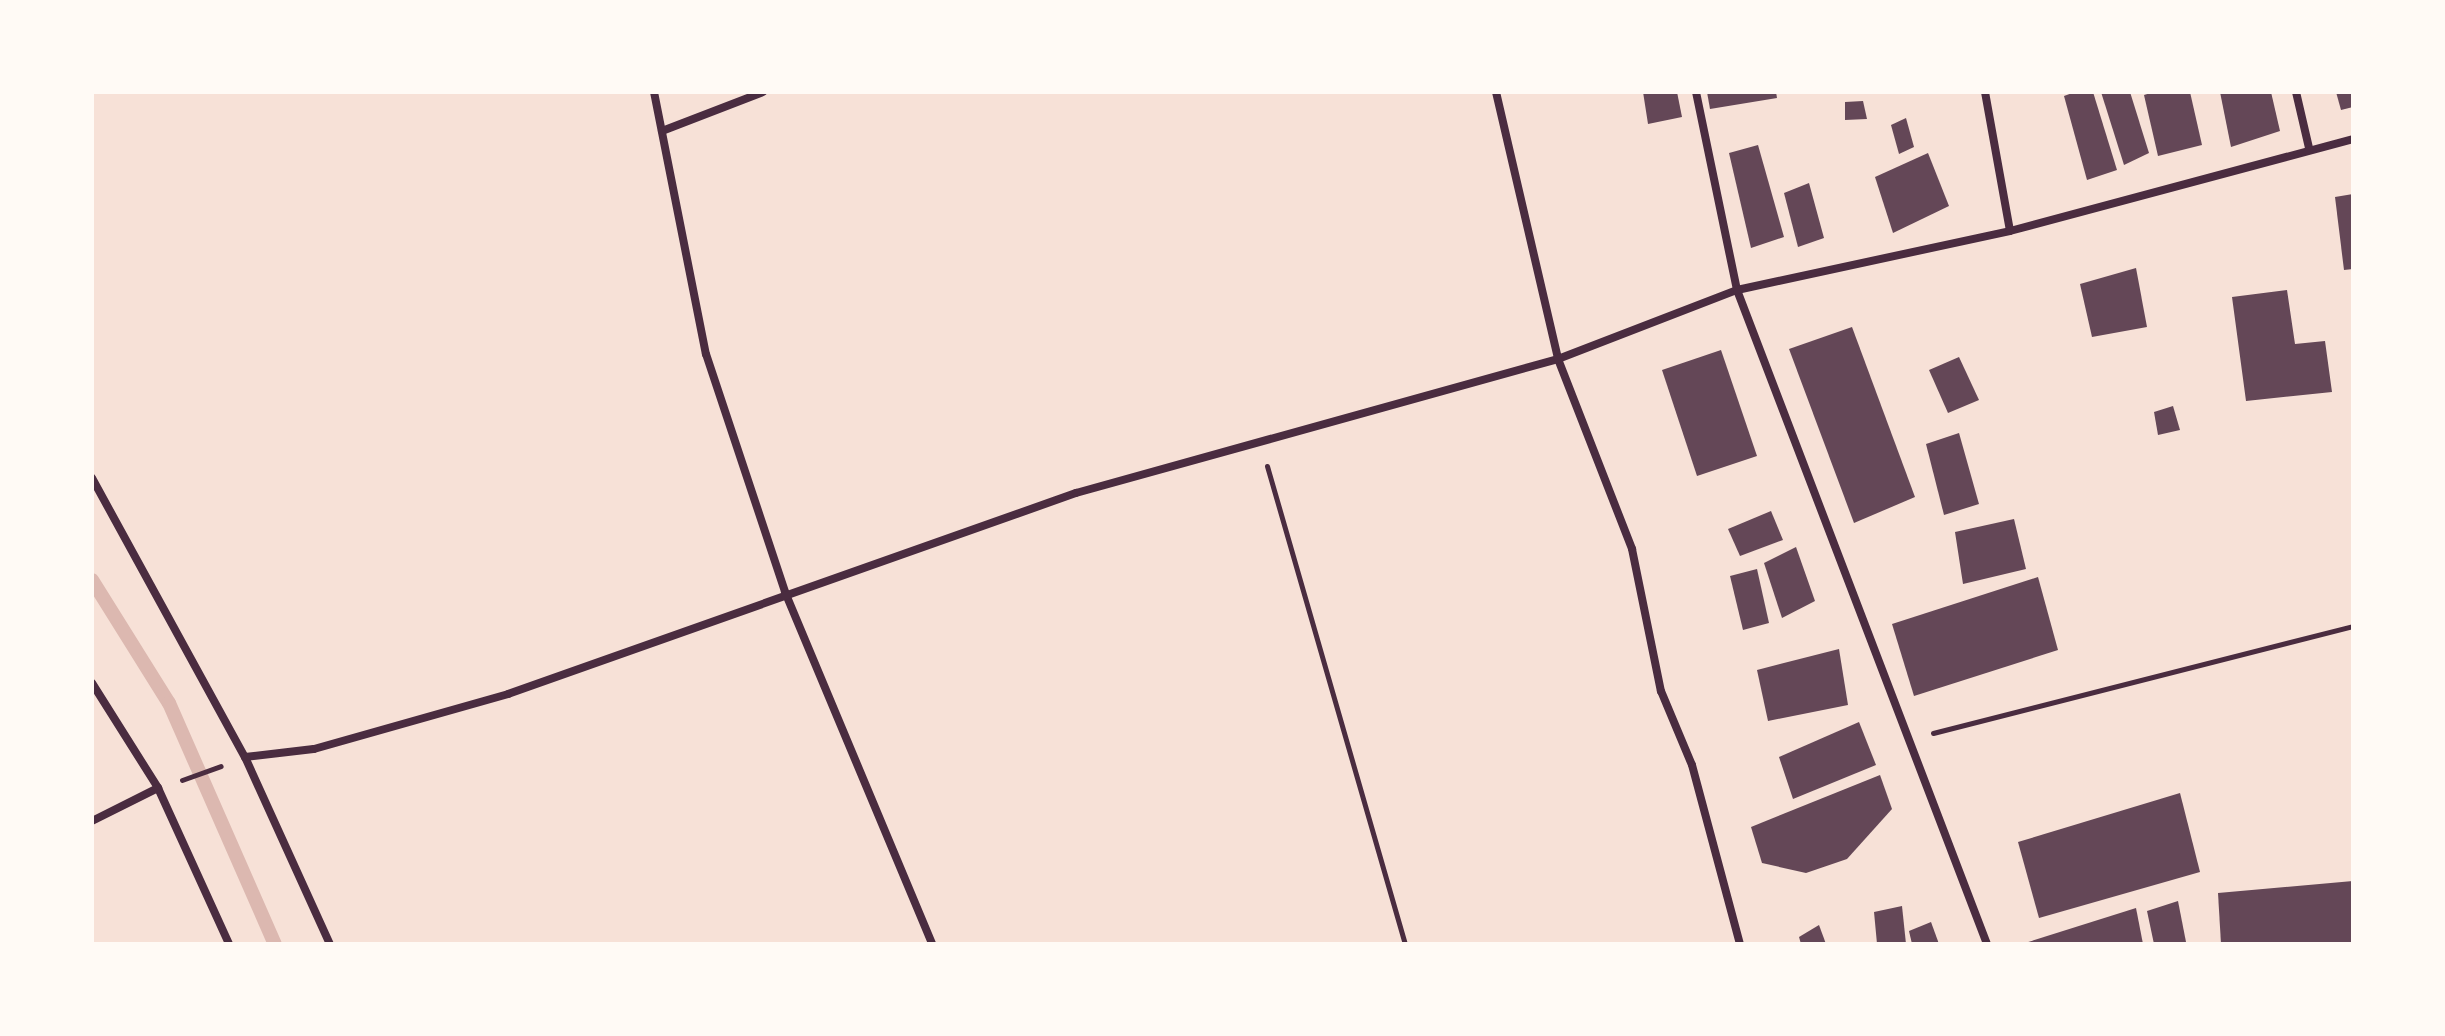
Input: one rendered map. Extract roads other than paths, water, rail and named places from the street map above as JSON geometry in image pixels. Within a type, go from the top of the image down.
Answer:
[{"type":"street","points":[[654,92],[706,354],[785,592],[932,944]]},
{"type":"street","points":[[662,131],[763,92]]},
{"type":"street","points":[[1496,92],[1558,359],[1632,549],[1661,691],[1692,765],[1740,944]]},
{"type":"street","points":[[1696,92],[1737,290],[1987,944]]},
{"type":"street","points":[[1985,92],[2010,231]]},
{"type":"street","points":[[2296,92],[2309,148]]},
{"type":"street","points":[[245,757],[314,749],[508,694],[785,592],[1076,493],[1558,359],[1737,290],[2010,231],[2309,148],[2353,139]]},
{"type":"street","points":[[92,478],[245,757],[330,944]]},
{"type":"street","points":[[92,683],[158,788],[229,944]]},
{"type":"street","points":[[92,821],[158,788]]},
{"type":"waterway","points":[[92,580],[169,703],[275,944]]}]
